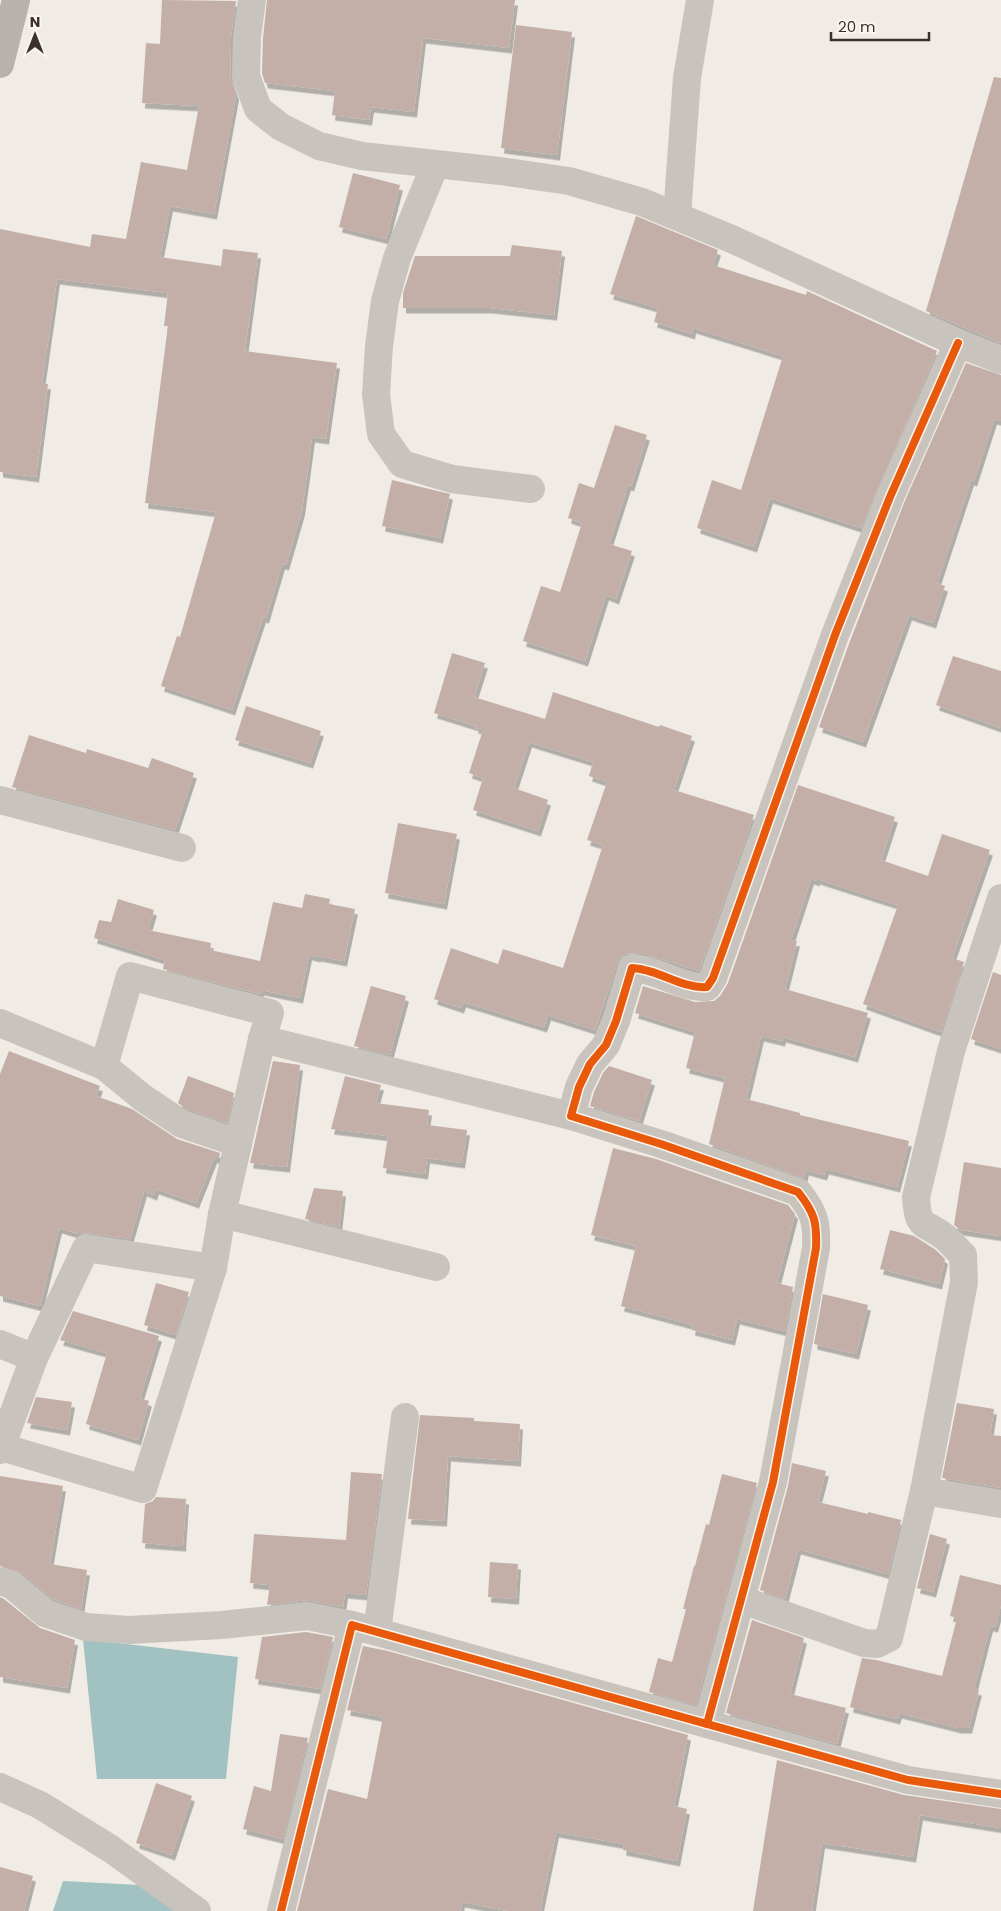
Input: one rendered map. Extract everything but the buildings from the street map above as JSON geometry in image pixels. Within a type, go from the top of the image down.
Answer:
[{"type":"main road","points":[[0,64],[16,0]]},
{"type":"street","points":[[252,0],[247,37],[246,76],[258,109],[280,127],[319,146],[362,156],[500,171],[569,181],[642,202],[869,301],[958,343],[1001,360]]},
{"type":"street","points":[[677,216],[688,78],[700,0]]},
{"type":"street","points":[[435,165],[397,258],[385,301],[379,346],[376,394],[381,434],[402,464],[452,479],[531,489]]},
{"type":"street","points":[[571,1116],[579,1087],[590,1064],[606,1045],[616,1021],[626,982],[632,968],[646,969],[696,988],[707,987],[713,978],[835,635],[890,497],[958,343]]},
{"type":"street","points":[[0,800],[182,848]]},
{"type":"street","points":[[742,1600],[864,1643],[877,1644],[889,1638],[924,1490],[964,1282],[963,1255],[945,1238],[926,1227],[917,1215],[916,1197],[951,1050],[1001,898]]},
{"type":"street","points":[[104,1066],[130,976],[270,1013],[262,1039],[238,1143],[212,1268],[142,1489],[0,1448],[34,1358],[86,1248],[212,1268]]},
{"type":"street","points":[[0,1023],[104,1066],[143,1098],[182,1124],[238,1143]]},
{"type":"street","points":[[262,1039],[571,1116],[775,1183],[798,1192],[810,1207],[817,1226],[816,1248],[773,1482],[707,1724]]},
{"type":"street","points":[[222,1214],[436,1267]]},
{"type":"street","points":[[0,1344],[34,1358]]},
{"type":"street","points":[[377,1632],[405,1417]]},
{"type":"street","points":[[924,1490],[1001,1504]]},
{"type":"street","points":[[0,1580],[12,1585],[45,1613],[86,1626],[130,1630],[222,1625],[307,1616],[352,1625],[908,1780],[1001,1794]]},
{"type":"street","points":[[281,1911],[352,1625]]},
{"type":"street","points":[[0,1787],[40,1805],[111,1849],[197,1911]]},
{"type":"water","points":[[83,1639],[238,1657],[226,1779],[97,1779]]},
{"type":"water","points":[[63,1881],[159,1886],[174,1911],[53,1911]]},
{"type":"cycle path","points":[[707,1724],[773,1482],[816,1248],[814,1218],[798,1192],[661,1144],[571,1116],[579,1087],[590,1064],[606,1045],[616,1021],[632,968],[642,969],[698,987],[707,987],[713,978],[835,635],[890,497],[958,343]]},
{"type":"cycle path","points":[[281,1911],[352,1625],[908,1780],[1001,1794]]}]
